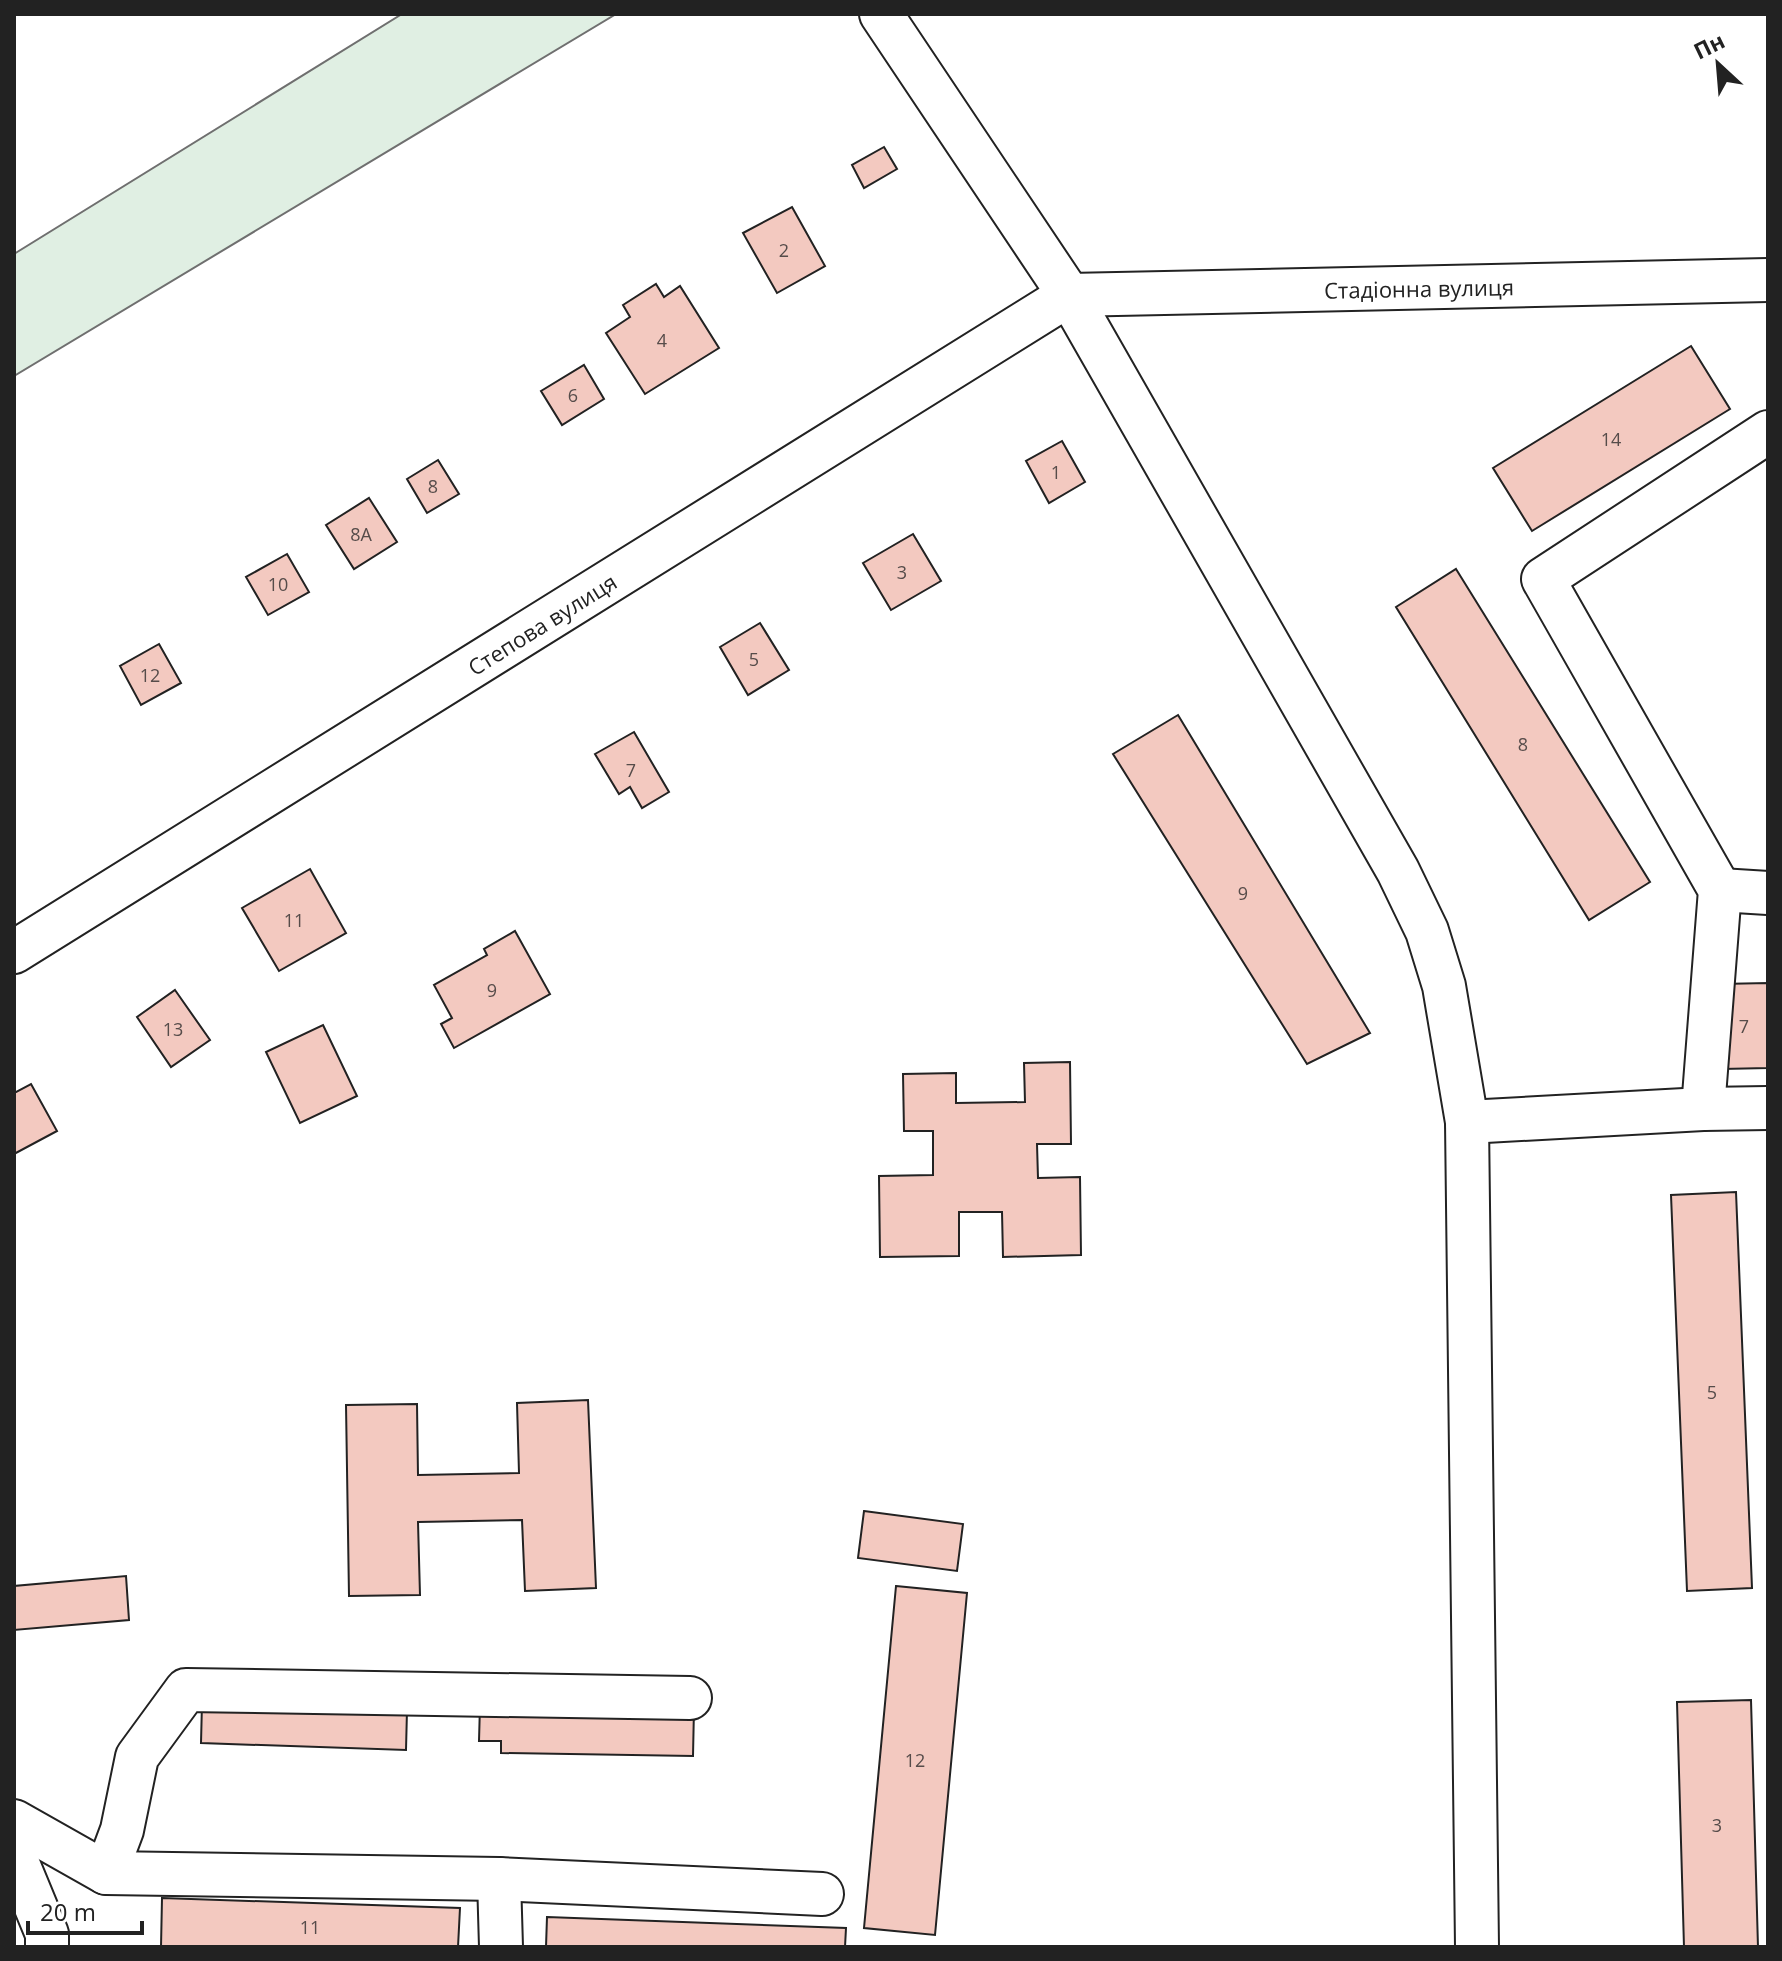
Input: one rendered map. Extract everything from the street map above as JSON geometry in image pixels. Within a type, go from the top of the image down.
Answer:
[{"type":"street","points":[[881,14],[1069,295],[1398,871],[1427,931],[1444,986],[1467,1122],[1477,1947]]},
{"type":"street","name":"Стадіонна вулиця","points":[[1069,295],[1768,280]]},
{"type":"street","name":"Степова вулиця","points":[[14,952],[1069,295]]},
{"type":"street","points":[[1703,1109],[1720,890],[1543,579],[1768,432]]},
{"type":"street","points":[[1720,890],[1768,893]]},
{"type":"street","points":[[1467,1122],[1768,1108]]},
{"type":"street","points":[[106,1873],[122,1830],[137,1757],[186,1690],[690,1698]]},
{"type":"street","points":[[14,1821],[106,1873],[499,1879],[822,1894]]},
{"type":"street","points":[[14,1854],[47,1934],[47,1947]]},
{"type":"street","points":[[499,1879],[501,1947]]},
{"type":"green space","points":[[402,14],[616,14],[14,376],[14,254]]},
{"type":"building","points":[[884,147],[897,169],[864,188],[852,165]]},
{"type":"building","points":[[792,207],[825,266],[777,293],[743,233]]},
{"type":"building","points":[[656,284],[664,297],[680,286],[719,348],[645,394],[606,333],[630,317],[623,305]]},
{"type":"building","points":[[1691,346],[1730,409],[1532,531],[1493,468]]},
{"type":"building","points":[[584,365],[604,399],[562,425],[541,391]]},
{"type":"building","points":[[1062,441],[1085,482],[1049,503],[1026,461]]},
{"type":"building","points":[[438,460],[459,494],[427,513],[407,479]]},
{"type":"building","points":[[369,498],[397,542],[354,569],[326,525]]},
{"type":"building","points":[[913,534],[941,581],[891,610],[863,563]]},
{"type":"building","points":[[287,554],[309,592],[268,615],[246,577]]},
{"type":"building","points":[[1456,569],[1650,882],[1589,920],[1396,607]]},
{"type":"building","points":[[760,623],[789,670],[748,695],[720,647]]},
{"type":"building","points":[[159,644],[181,683],[141,705],[120,666]]},
{"type":"building","points":[[1178,715],[1370,1033],[1307,1064],[1113,754]]},
{"type":"building","points":[[634,732],[669,792],[642,808],[630,787],[619,794],[595,754]]},
{"type":"building","points":[[310,869],[346,933],[279,971],[242,908]]},
{"type":"building","points":[[515,931],[550,994],[454,1048],[441,1024],[452,1018],[434,985],[487,955],[484,949]]},
{"type":"building","points":[[1768,983],[1768,1068],[1722,1069],[1720,984]]},
{"type":"building","points":[[175,990],[210,1040],[171,1067],[137,1017]]},
{"type":"building","points":[[323,1025],[357,1096],[300,1123],[266,1052]]},
{"type":"building","points":[[1070,1062],[1071,1144],[1037,1144],[1038,1178],[1080,1177],[1081,1255],[1003,1257],[1002,1212],[959,1212],[959,1256],[880,1257],[879,1176],[933,1175],[933,1131],[904,1131],[903,1074],[956,1073],[956,1103],[1025,1102],[1024,1063]]},
{"type":"building","points":[[31,1084],[57,1131],[14,1154],[14,1093]]},
{"type":"building","points":[[1736,1192],[1752,1588],[1687,1591],[1671,1195]]},
{"type":"building","points":[[588,1400],[596,1588],[525,1591],[522,1520],[418,1522],[420,1595],[349,1596],[346,1405],[417,1404],[418,1475],[519,1473],[517,1403]]},
{"type":"building","points":[[864,1511],[963,1524],[957,1571],[858,1558]]},
{"type":"building","points":[[126,1576],[129,1620],[14,1630],[14,1586]]},
{"type":"building","points":[[896,1586],[967,1593],[935,1935],[864,1928]]},
{"type":"building","points":[[1751,1700],[1758,1947],[1684,1947],[1677,1702]]},
{"type":"building","points":[[202,1703],[407,1710],[406,1750],[201,1743]]},
{"type":"building","points":[[480,1705],[694,1708],[693,1756],[501,1753],[501,1741],[479,1741]]},
{"type":"building","points":[[162,1898],[460,1908],[458,1947],[161,1947]]},
{"type":"building","points":[[547,1917],[846,1928],[845,1947],[546,1947]]}]
